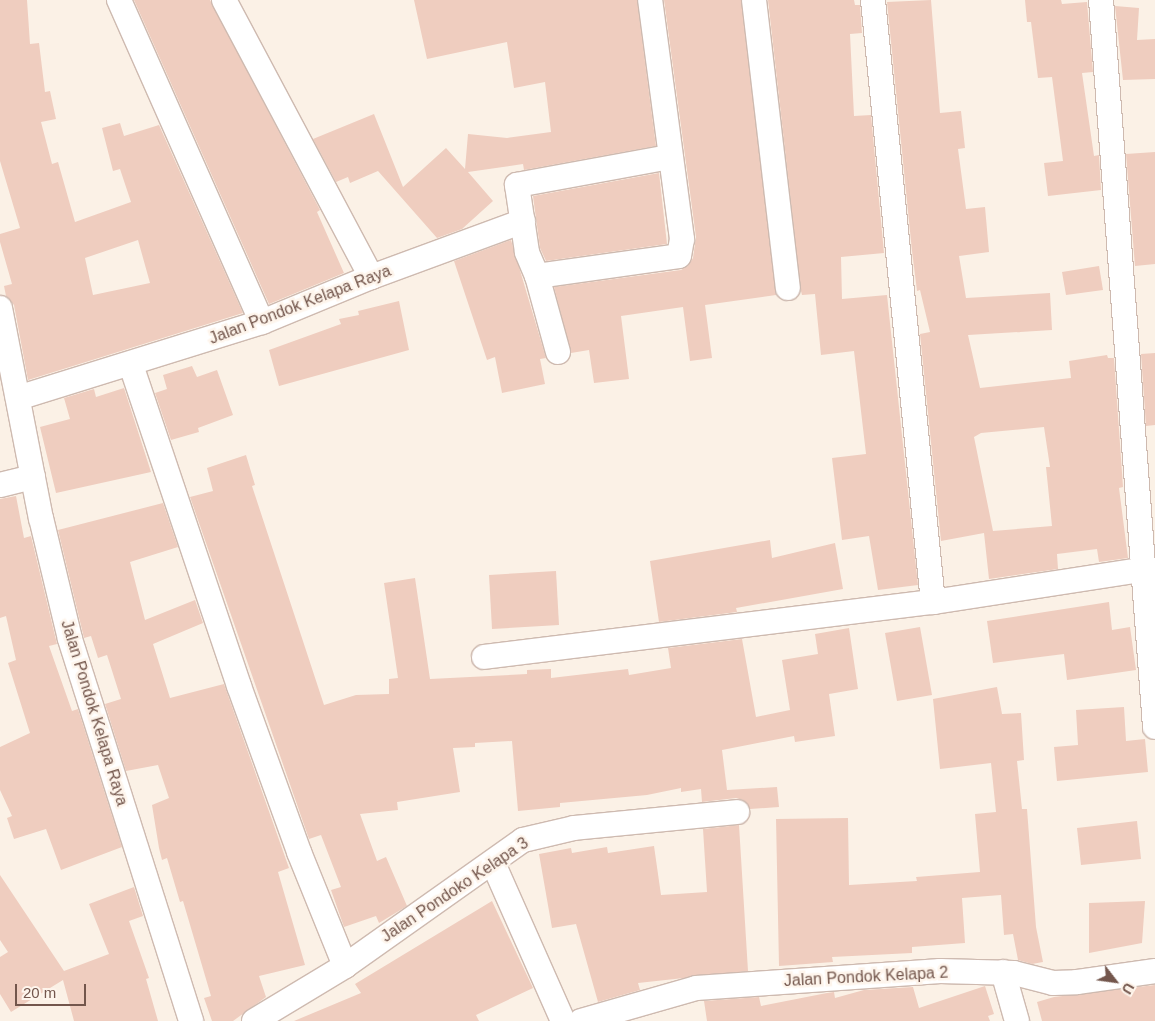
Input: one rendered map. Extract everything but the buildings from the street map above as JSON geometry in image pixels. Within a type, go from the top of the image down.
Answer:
[{"type":"street","points":[[119,0],[262,322]]},
{"type":"street","points":[[224,0],[370,277]]},
{"type":"street","points":[[538,276],[679,256],[682,239],[650,0]]},
{"type":"street","points":[[754,0],[788,288]]},
{"type":"street","points":[[873,0],[933,602]]},
{"type":"street","points":[[1101,0],[1145,568],[1155,727]]},
{"type":"street","points":[[558,352],[538,276],[527,252],[517,185],[670,157]]},
{"type":"street","name":"Jalan Pondok Kelapa Raya","points":[[18,398],[131,365],[262,322],[370,277],[523,222]]},
{"type":"street","name":"Jalan Pondok Kelapa Raya","points":[[0,308],[32,477],[70,639],[191,1021]]},
{"type":"street","points":[[131,365],[239,686],[299,852],[345,966]]},
{"type":"street","points":[[0,485],[32,477]]},
{"type":"street","points":[[484,657],[933,602],[1145,568]]},
{"type":"street","name":"Jalan Pondoko Kelapa 3","points":[[254,1021],[345,966],[523,840],[574,828],[737,812]]},
{"type":"street","points":[[493,863],[563,1021]]},
{"type":"street","name":"Jalan Pondok Kelapa 2","points":[[581,1021],[696,988],[940,971],[1003,972],[1053,983],[1155,971]]},
{"type":"street","points":[[1003,972],[1017,1021]]}]
